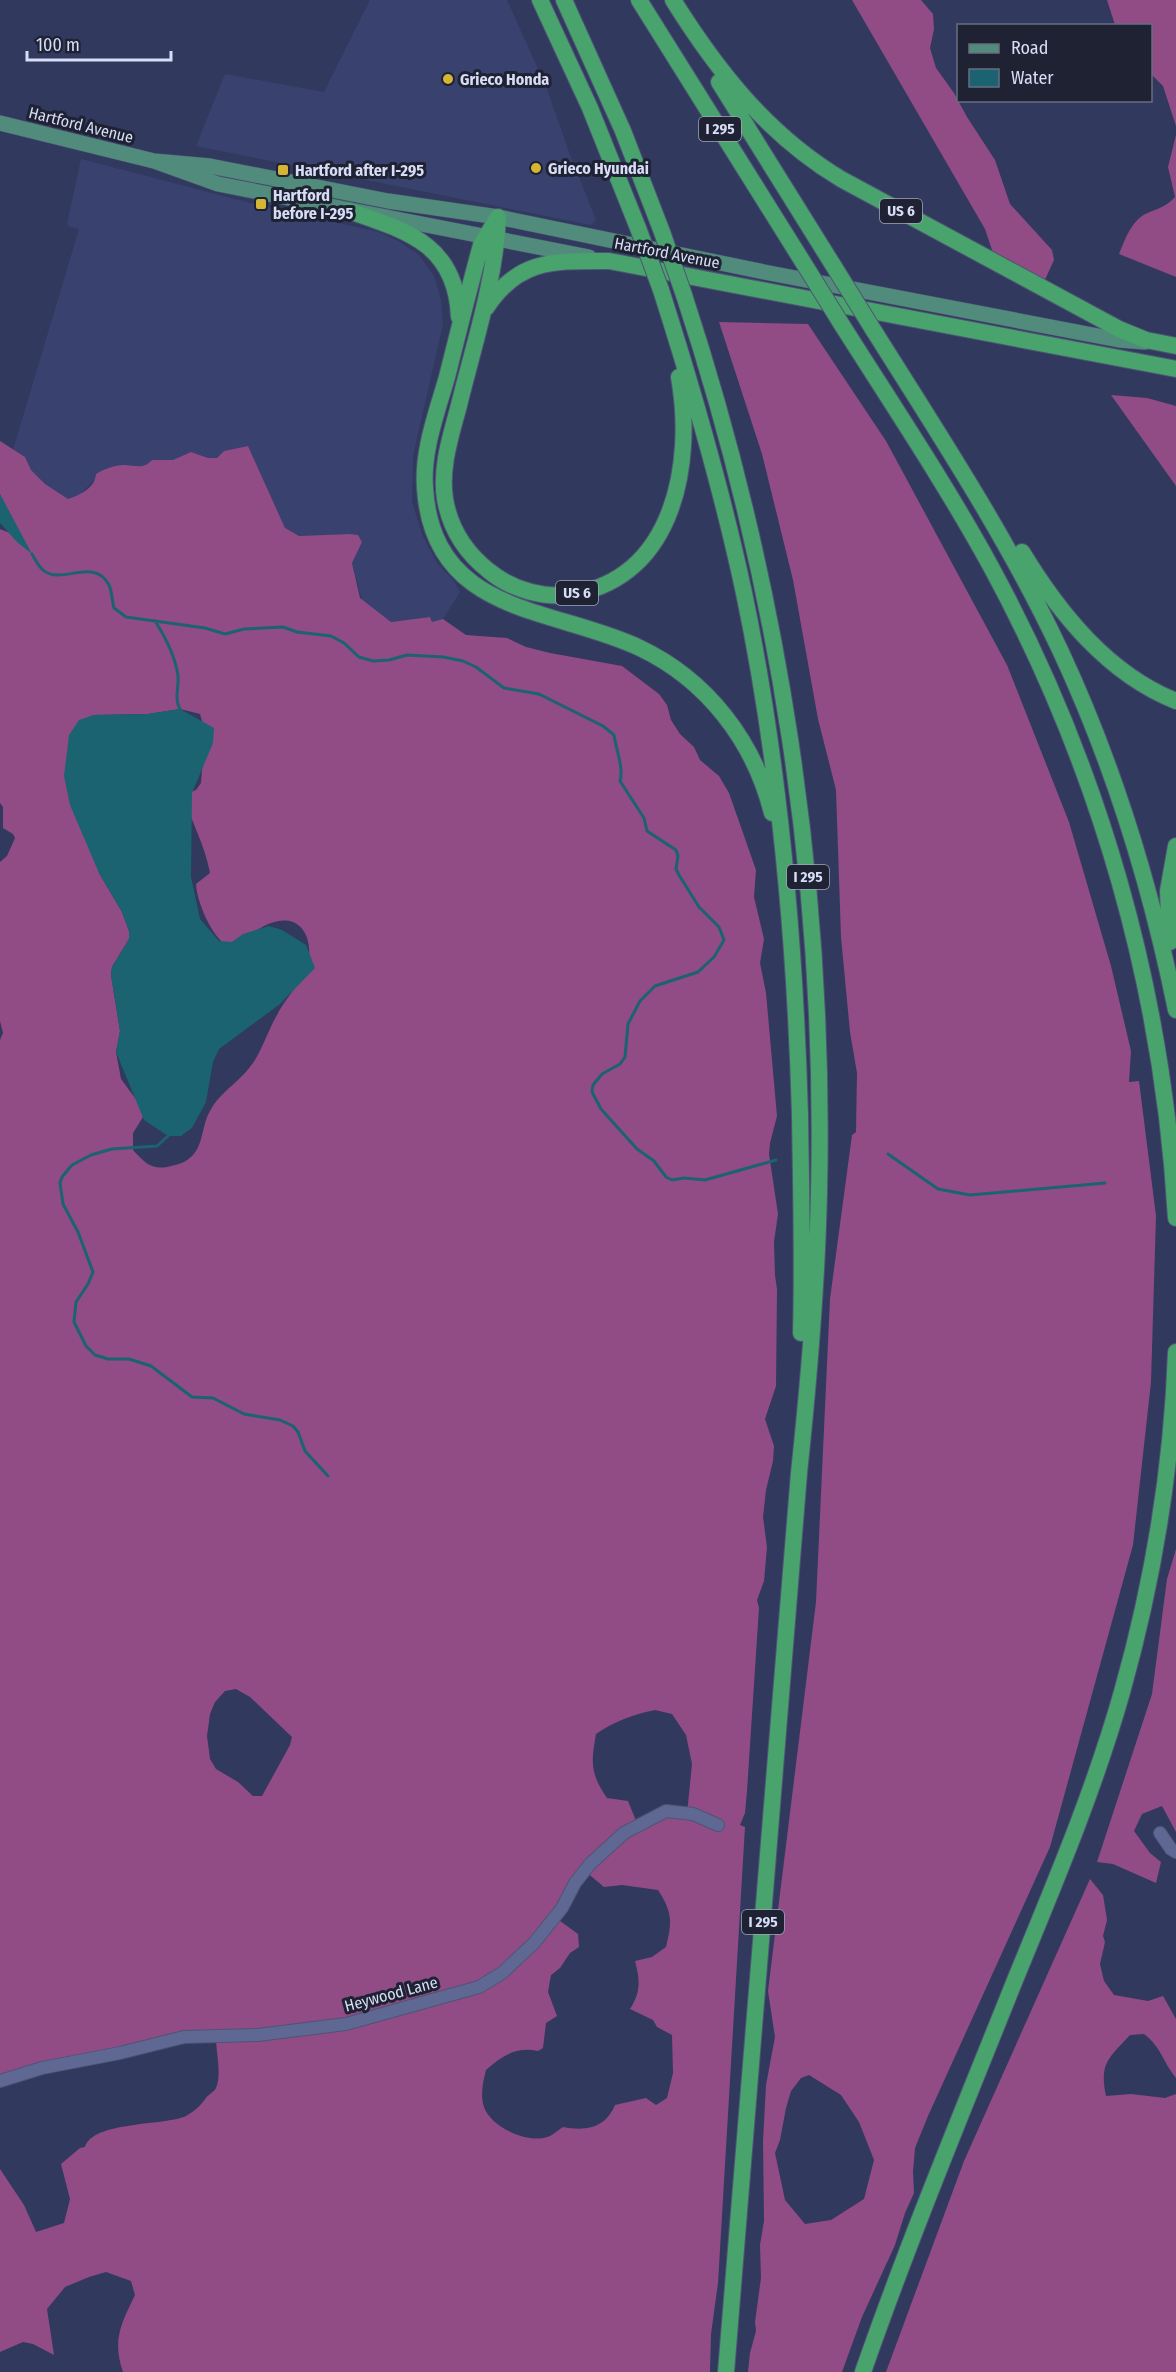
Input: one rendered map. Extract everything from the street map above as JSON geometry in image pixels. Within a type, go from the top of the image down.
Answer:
[{"type":"highway","name":"US 6","points":[[478,328],[445,465],[445,496],[454,528],[477,561],[511,585],[543,594],[570,594],[586,592],[615,580],[647,552],[663,528],[678,483],[684,451],[684,414],[661,290],[590,108],[540,0]]},
{"type":"highway","name":"I 295","points":[[564,0],[623,131],[662,232],[725,429],[759,566],[791,738],[808,878],[818,1029],[819,1192],[812,1332],[726,2372]]},
{"type":"highway","name":"I 295","points":[[639,0],[990,564],[1042,668],[1078,753],[1112,851],[1139,952],[1164,1089],[1176,1218]]},
{"type":"highway","name":"US 6","points":[[673,0],[714,62],[750,106],[786,141],[813,161],[841,179],[1112,326],[1139,337],[1172,345]]},
{"type":"highway","points":[[683,16],[726,94],[1014,559],[1061,651],[1088,714],[1124,810],[1143,873],[1176,1009]]},
{"type":"highway","points":[[349,211],[404,231],[422,240],[435,252],[450,274],[455,290],[458,308],[458,336]]},
{"type":"highway","points":[[498,217],[458,336],[431,438],[425,475],[428,511],[441,545],[463,574],[492,596],[515,607],[611,636],[640,648],[681,673],[717,706],[747,748],[768,796],[792,939]]},
{"type":"highway","points":[[478,328],[492,270],[491,238]]},
{"type":"highway","points":[[478,328],[487,308],[501,288],[526,270],[554,262],[609,261]]},
{"type":"highway","name":"Hartford Avenue","points":[[609,261],[1176,369]]},
{"type":"highway","points":[[661,290],[711,455],[743,592],[774,765],[792,939],[799,1044],[802,1227],[799,1473]]},
{"type":"highway","points":[[934,427],[992,506],[1065,615],[1124,672],[1153,691],[1176,701]]},
{"type":"highway","points":[[1176,846],[1170,870],[1168,902],[1176,1009]]},
{"type":"highway","points":[[863,2372],[914,2233],[1094,1780],[1131,1658],[1156,1539],[1170,1437],[1176,1352]]},
{"type":"highway","points":[[1156,1539],[1176,1477]]},
{"type":"main road","name":"Hartford Avenue","points":[[0,123],[154,161],[218,184],[609,261]]},
{"type":"main road","name":"Hartford Avenue","points":[[154,161],[210,166],[372,198],[498,217],[900,299],[1119,340],[1172,345]]},
{"type":"street","name":"Heywood Lane","points":[[0,2081],[42,2068],[120,2053],[184,2037],[258,2035],[346,2024],[479,1987],[502,1972],[534,1943],[558,1914],[575,1883],[590,1864],[624,1833],[666,1811],[693,1814],[717,1825]]},
{"type":"street","points":[[1160,1833],[1171,1849],[1176,1852]]},
{"type":"shaded area","points":[[370,0],[507,0],[547,89],[596,220],[591,225],[196,146],[225,74],[324,92]]},
{"type":"shaded area","points":[[852,0],[921,0],[933,14],[934,29],[930,48],[936,68],[995,160],[1010,204],[1052,250],[1054,260],[1043,284],[995,259],[985,229]]},
{"type":"shaded area","points":[[1107,0],[1176,0],[1176,126],[1163,86],[1152,75],[1152,24],[1115,24]]},
{"type":"shaded area","points":[[1176,135],[1176,277],[1119,254],[1138,219],[1167,204],[1175,197],[1168,167]]},
{"type":"shaded area","points":[[81,159],[250,203],[379,232],[419,255],[434,276],[441,300],[443,324],[413,456],[412,502],[423,537],[437,563],[454,581],[460,592],[443,619],[432,622],[430,617],[391,622],[362,600],[352,563],[362,542],[358,535],[298,536],[285,528],[248,446],[224,451],[217,458],[208,458],[191,452],[173,460],[140,467],[124,465],[96,478],[79,496],[68,500],[45,484],[31,470],[25,457],[13,450],[79,229],[67,224]]},
{"type":"shaded area","points":[[719,322],[808,324],[886,441],[1007,665],[1069,822],[1111,966],[1131,1051],[1129,1082],[1139,1081],[1156,1216],[1151,1382],[1133,1545],[1050,1847],[915,2148],[914,2193],[895,2245],[862,2317],[842,2372],[748,2372],[756,2331],[755,2322],[761,2278],[760,2245],[764,2221],[763,2141],[766,2085],[775,2037],[768,1991],[816,1602],[830,1299],[852,1135],[856,1132],[857,1073],[850,1032],[841,937],[836,790],[818,719],[793,580],[762,454]],"holes":[[[809,2075],[841,2095],[859,2122],[874,2160],[864,2199],[831,2220],[805,2224],[785,2200],[775,2153],[786,2108],[791,2091],[801,2078]]]},
{"type":"shaded area","points":[[1111,395],[1147,398],[1176,406],[1176,486]]},
{"type":"shaded area","points":[[0,441],[25,457],[31,470],[45,484],[68,499],[90,487],[96,474],[106,469],[124,465],[142,466],[152,460],[173,460],[191,452],[208,458],[217,458],[224,451],[248,446],[285,528],[299,536],[358,535],[362,542],[352,563],[360,598],[391,622],[430,617],[432,622],[443,619],[466,635],[507,638],[526,647],[550,653],[622,666],[659,694],[667,705],[671,720],[680,734],[694,747],[700,760],[719,776],[729,793],[756,870],[754,897],[764,939],[760,963],[766,993],[777,1116],[769,1154],[778,1214],[774,1242],[777,1289],[776,1386],[765,1419],[774,1446],[763,1517],[767,1547],[764,1581],[757,1600],[759,1608],[747,1791],[745,1813],[740,1825],[745,1827],[718,2283],[711,2334],[710,2372],[123,2372],[118,2341],[135,2295],[131,2281],[106,2272],[65,2287],[47,2309],[54,2355],[33,2344],[23,2342],[0,2352],[0,2169],[24,2205],[36,2232],[64,2223],[70,2199],[61,2164],[101,2133],[130,2125],[186,2116],[198,2108],[215,2089],[219,2070],[216,2038],[190,2037],[0,2083],[0,1040],[3,1033],[0,1021],[0,862],[7,856],[15,838],[3,828],[3,807],[0,803],[0,529],[15,535],[0,494]],"holes":[[[180,709],[200,714],[205,732],[201,783],[196,790],[183,795],[208,863],[210,873],[196,884],[202,909],[215,934],[226,945],[267,924],[284,920],[293,922],[302,928],[309,950],[306,970],[277,1015],[254,1061],[218,1099],[210,1111],[196,1152],[184,1162],[164,1167],[149,1165],[133,1150],[133,1133],[143,1117],[138,1102],[121,1079],[116,1052],[120,1031],[111,975],[112,967],[129,939],[129,931],[122,912],[99,873],[89,717],[148,714]],[[236,1689],[250,1697],[292,1737],[290,1745],[262,1796],[253,1796],[238,1782],[216,1769],[210,1759],[207,1736],[210,1714],[215,1702],[225,1691]],[[655,1710],[672,1714],[686,1735],[692,1764],[687,1814],[664,1812],[637,1823],[628,1801],[607,1798],[597,1782],[593,1768],[596,1734],[632,1716]],[[585,1871],[604,1887],[622,1885],[658,1890],[670,1918],[666,1947],[652,1957],[635,1961],[638,1986],[630,2009],[653,2020],[657,2027],[672,2035],[673,2073],[667,2098],[656,2105],[646,2098],[615,2105],[611,2113],[600,2124],[579,2129],[563,2127],[539,2139],[520,2136],[494,2121],[484,2107],[482,2088],[486,2070],[498,2060],[516,2051],[538,2051],[543,2048],[546,2023],[557,2016],[548,1992],[551,1975],[560,1968],[570,1953],[579,1947],[578,1934],[556,1918]]]},
{"type":"shaded area","points":[[1176,1549],[1176,1832],[1162,1806],[1142,1814],[1134,1831],[1150,1853],[1161,1862],[1156,1883],[1113,1864],[1097,1862],[1152,1694],[1167,1579]]},
{"type":"shaded area","points":[[1090,1879],[1103,1895],[1107,1920],[1100,1964],[1104,1981],[1114,1995],[1148,2001],[1163,1996],[1176,2019],[1176,2078],[1155,2044],[1144,2034],[1130,2035],[1111,2056],[1105,2068],[1104,2085],[1106,2096],[1131,2094],[1165,2098],[1176,2094],[1176,2372],[886,2372],[964,2161]]},
{"type":"water","points":[[0,494],[32,554],[17,542],[0,523]]},
{"type":"water","points":[[180,709],[214,728],[213,743],[192,793],[191,877],[200,919],[219,941],[232,942],[243,934],[269,926],[282,930],[306,945],[315,968],[280,1004],[219,1049],[213,1062],[206,1102],[192,1128],[181,1136],[168,1136],[144,1120],[116,1052],[120,1031],[111,975],[112,967],[129,939],[129,931],[122,912],[99,873],[70,805],[64,776],[69,735],[79,720],[94,715],[148,714]]},
{"type":"waterway","points":[[32,554],[41,568],[50,574],[86,572],[103,577],[110,587],[114,608],[126,617],[205,628],[225,634],[244,629],[283,627],[297,632],[331,636],[344,643],[359,657],[373,661],[407,655],[443,657],[463,661],[476,667],[504,688],[539,694],[603,726],[614,735],[620,765],[620,781],[644,818],[647,831],[676,850],[678,856],[676,869],[679,875],[699,907],[719,927],[724,940],[714,957],[698,972],[655,986],[640,1001],[628,1024],[625,1057],[620,1064],[602,1074],[593,1085],[592,1092],[601,1109],[637,1149],[654,1161],[666,1177],[672,1180],[684,1178],[705,1180],[776,1160]]},
{"type":"waterway","points":[[155,621],[175,661],[178,676],[177,701],[180,709]]},
{"type":"waterway","points":[[168,1136],[157,1146],[112,1149],[91,1155],[72,1165],[62,1177],[60,1183],[63,1204],[78,1232],[93,1272],[76,1302],[74,1322],[86,1346],[95,1355],[108,1359],[129,1359],[151,1366],[192,1397],[213,1398],[244,1414],[280,1420],[293,1426],[298,1432],[305,1451],[328,1476]]},
{"type":"waterway","points":[[888,1154],[938,1189],[970,1195],[1105,1183]]},
{"type":"place","name":"Grieco Honda","points":[[448,79]]},
{"type":"place","name":"Grieco Hyundai","points":[[536,168]]},
{"type":"place","name":"Hartford after I-295","points":[[283,170]]},
{"type":"place","name":"Hartford before I-295","points":[[261,204]]}]
